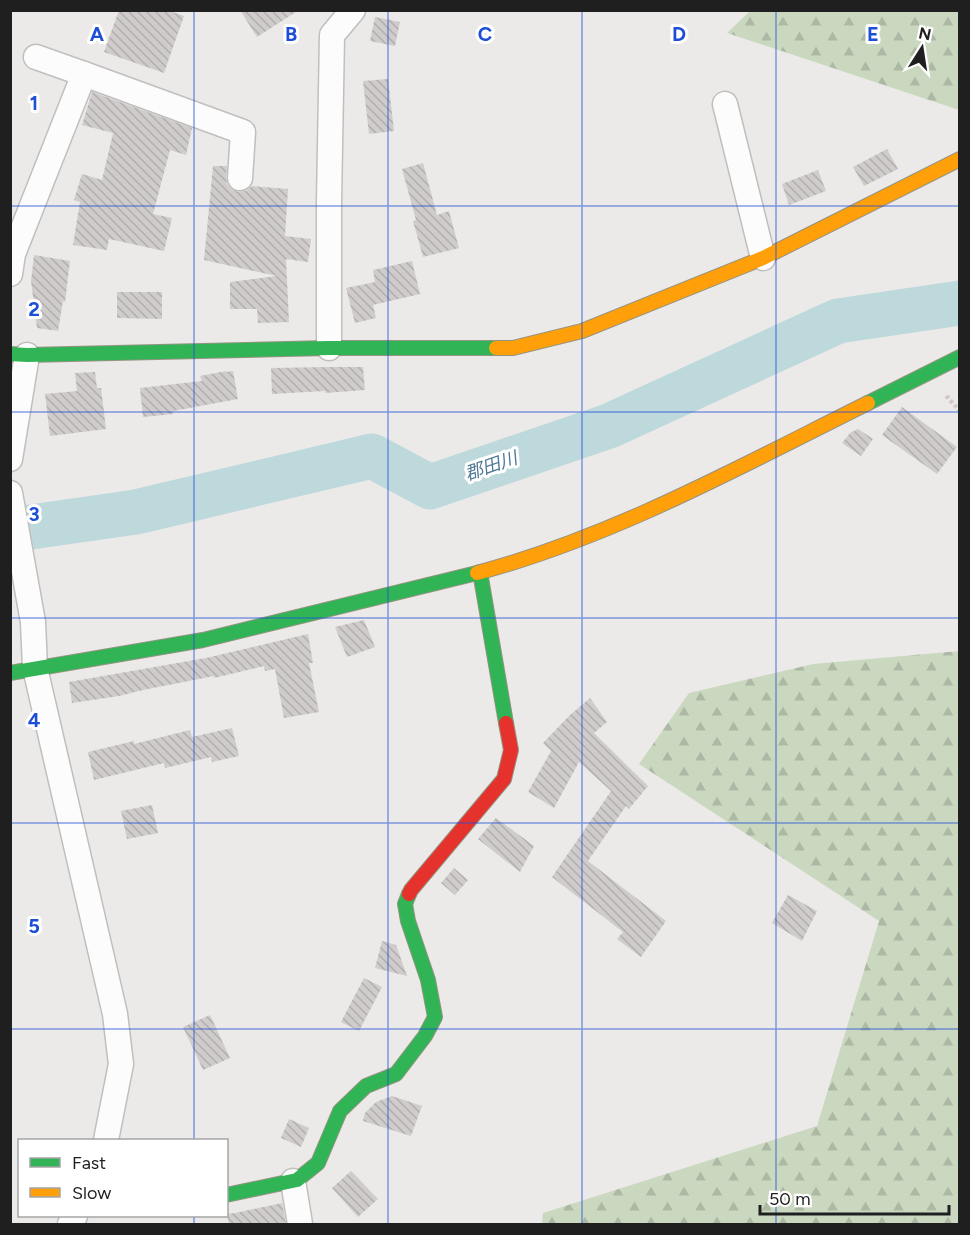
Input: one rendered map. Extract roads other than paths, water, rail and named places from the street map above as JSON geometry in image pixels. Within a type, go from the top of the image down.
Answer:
[{"type":"street","points":[[328,348],[328,202],[332,35],[351,11]]},
{"type":"street","points":[[36,57],[243,132],[240,178]]},
{"type":"street","points":[[10,274],[13,254],[84,74]]},
{"type":"street","points":[[725,104],[763,258]]},
{"type":"street","points":[[10,459],[19,355],[328,348],[513,348],[582,331],[763,258],[960,159]]},
{"type":"street","points":[[10,673],[203,640],[480,572],[570,543],[663,505],[960,357]]},
{"type":"street","points":[[10,493],[33,622],[35,668],[115,1014],[121,1064],[106,1139]]},
{"type":"street","points":[[228,1195],[297,1180],[318,1163],[340,1111],[366,1086],[396,1074],[425,1036],[435,1017],[428,980],[408,921],[405,904],[411,890],[504,779],[511,750],[480,572]]},
{"type":"street","points":[[293,1181],[300,1224]]},
{"type":"waterway","name":"郡田川","points":[[10,530],[136,512],[372,456],[430,487],[609,426],[838,321],[960,303]]}]
